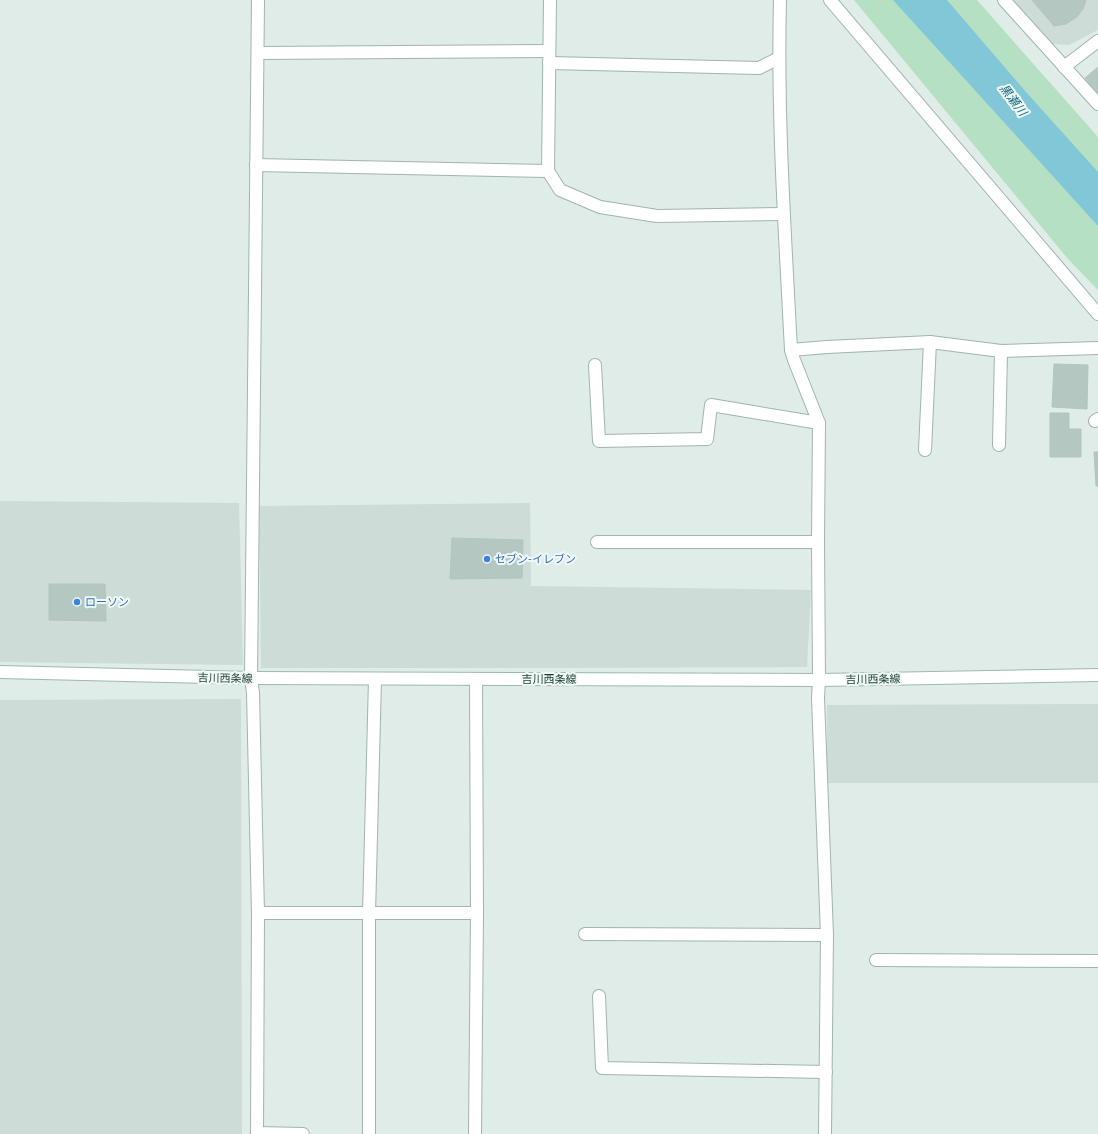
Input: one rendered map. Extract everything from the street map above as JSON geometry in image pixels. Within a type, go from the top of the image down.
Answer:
[{"type":"street","points":[[258,0],[251,678],[253,693],[258,913],[257,1134],[303,1134]]},
{"type":"street","points":[[550,0],[548,171],[560,190],[600,207],[657,216],[784,214]]},
{"type":"street","points":[[780,0],[779,58],[784,214],[791,350],[819,423],[818,698],[827,935],[825,1134]]},
{"type":"street","points":[[830,0],[1098,314]]},
{"type":"street","points":[[1004,0],[1098,104]]},
{"type":"street","points":[[1064,67],[1098,41]]},
{"type":"street","points":[[258,53],[549,57],[759,68],[779,58]]},
{"type":"street","points":[[256,165],[548,171]]},
{"type":"street","points":[[791,350],[930,342],[1001,350],[1098,348]]},
{"type":"street","points":[[925,450],[930,342]]},
{"type":"street","points":[[999,445],[1001,350]]},
{"type":"street","points":[[596,365],[599,441],[707,440],[711,405],[819,423]]},
{"type":"street","points":[[597,542],[818,542]]},
{"type":"street","name":"吉川西条線","points":[[0,672],[251,678],[375,679],[819,680],[1098,675]]},
{"type":"street","points":[[369,1134],[369,914],[375,679]]},
{"type":"street","points":[[475,1134],[477,913],[476,679]]},
{"type":"street","points":[[258,913],[477,913]]},
{"type":"street","points":[[585,934],[827,935]]},
{"type":"street","points":[[876,960],[1098,961]]},
{"type":"street","points":[[599,996],[602,1068],[826,1072]]},
{"type":"shaded area","points":[[1013,0],[1098,0],[1098,30],[1069,45],[1052,44]]},
{"type":"shaded area","points":[[0,501],[239,503],[243,665],[0,662]]},
{"type":"shaded area","points":[[530,503],[531,586],[811,590],[807,667],[261,668],[259,506]]},
{"type":"shaded area","points":[[241,699],[242,1134],[0,1134],[0,700]]},
{"type":"shaded area","points":[[1098,704],[1098,783],[827,783],[827,705]]},
{"type":"green space","points":[[854,0],[977,0],[1098,137],[1098,290],[1068,259]]},
{"type":"water","name":"黒瀬川","points":[[893,0],[947,0],[1026,92],[1098,172],[1098,226]]},
{"type":"building","points":[[1032,0],[1086,0],[1083,9],[1077,17],[1066,24],[1054,26]]},
{"type":"building","points":[[1098,67],[1098,93],[1085,78]]},
{"type":"building","points":[[1054,364],[1088,365],[1087,409],[1052,407]]},
{"type":"building","points":[[1050,413],[1069,413],[1069,429],[1081,429],[1081,457],[1050,457]]},
{"type":"building","points":[[1094,452],[1098,452],[1098,486],[1096,486]]},
{"type":"building","name":"セブン-イレブン","points":[[452,538],[523,540],[522,578],[450,579]]},
{"type":"building","name":"ローソン","points":[[49,584],[105,584],[106,621],[49,620]]},
{"type":"place","name":"セブン-イレブン","points":[[487,559]]},
{"type":"place","name":"ローソン","points":[[77,602]]}]
